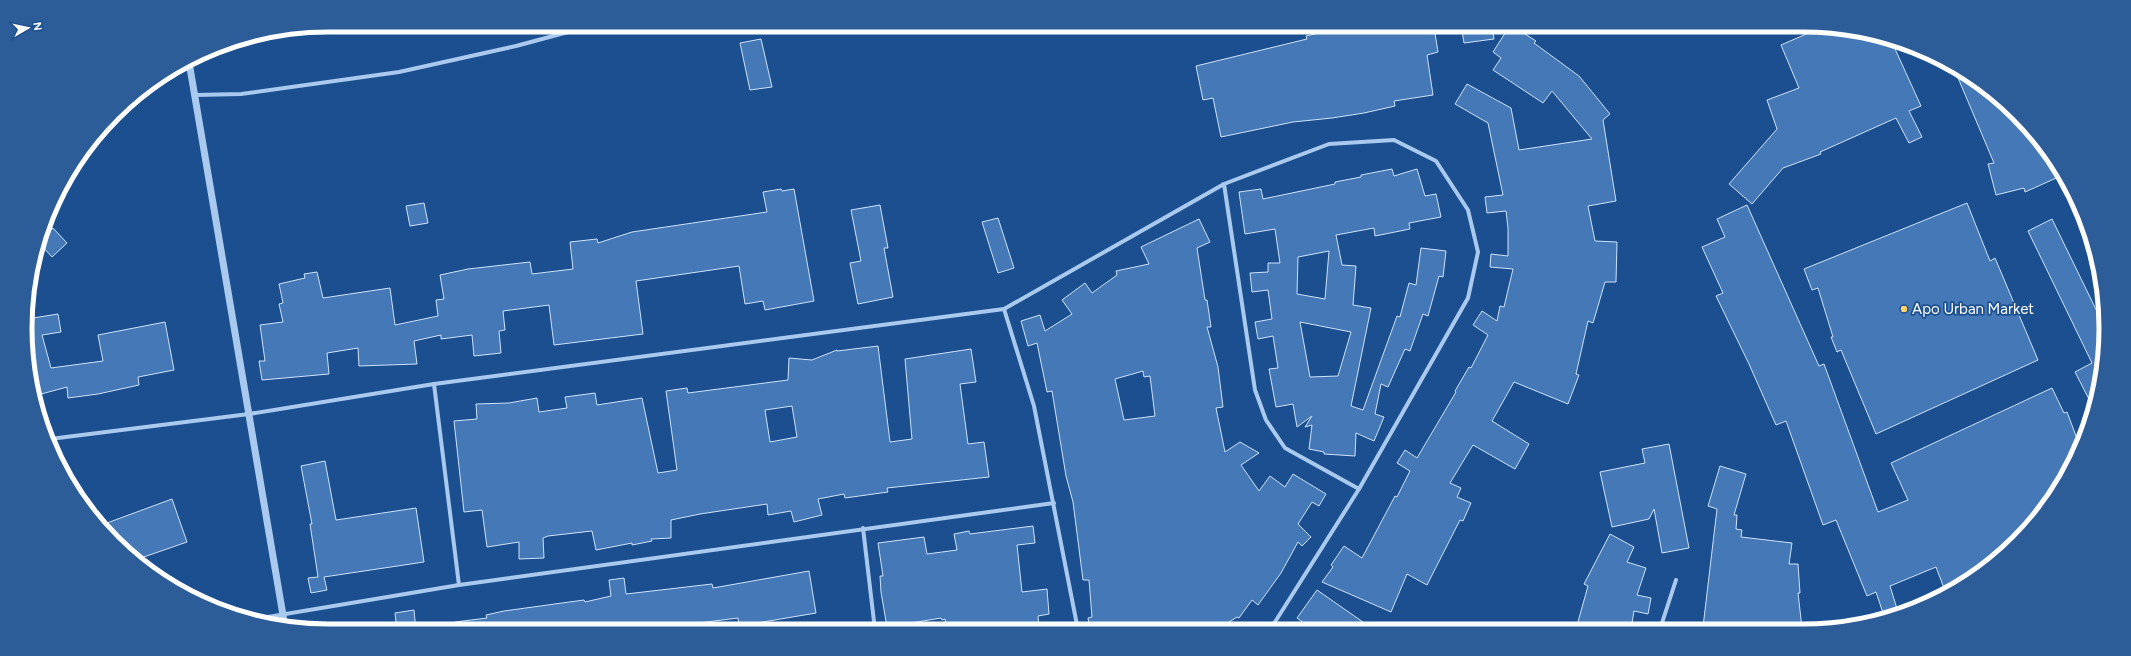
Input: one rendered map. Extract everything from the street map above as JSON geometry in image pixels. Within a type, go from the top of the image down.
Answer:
[{"type":"street","points":[[196,96],[241,94],[399,72],[516,46],[568,32]]},
{"type":"street","points":[[190,67],[284,620]]},
{"type":"street","points":[[54,438],[249,414],[434,384],[1004,309],[1224,184],[1329,144],[1394,140],[1436,161],[1468,210],[1478,252],[1468,298],[1358,489],[1273,624]]},
{"type":"street","points":[[1224,184],[1255,390],[1266,420],[1285,448],[1358,489]]},
{"type":"street","points":[[1004,309],[1034,406],[1077,624]]},
{"type":"street","points":[[434,384],[460,585]]},
{"type":"street","points":[[266,617],[460,585],[637,562],[863,528],[1054,503]]},
{"type":"street","points":[[863,528],[874,624]]},
{"type":"street","points":[[1662,624],[1676,580]]},
{"type":"building","points":[[1323,32],[1435,32],[1438,52],[1427,55],[1433,95],[1394,101],[1395,106],[1364,113],[1293,122],[1221,137],[1213,98],[1203,100],[1196,66],[1307,39],[1306,36]]},
{"type":"building","points":[[1462,32],[1493,32],[1494,39],[1464,43]]},
{"type":"building","points":[[1506,32],[1522,32],[1536,41],[1534,43],[1579,76],[1610,114],[1603,120],[1616,201],[1588,206],[1595,241],[1617,242],[1616,282],[1605,282],[1593,323],[1588,321],[1576,374],[1579,375],[1568,404],[1514,382],[1492,421],[1529,444],[1515,469],[1473,445],[1450,483],[1461,488],[1457,497],[1471,503],[1463,521],[1460,520],[1427,585],[1407,574],[1391,612],[1322,582],[1333,567],[1331,565],[1344,546],[1362,558],[1410,471],[1397,463],[1405,450],[1417,458],[1469,367],[1471,368],[1488,335],[1473,325],[1482,311],[1497,321],[1500,306],[1504,307],[1513,269],[1490,267],[1491,254],[1508,256],[1508,228],[1506,211],[1487,213],[1485,197],[1503,195],[1488,123],[1455,104],[1467,84],[1511,108],[1519,150],[1592,139],[1552,91],[1543,103],[1493,70],[1501,58],[1493,52]]},
{"type":"building","points":[[1810,32],[1861,38],[1894,47],[1921,106],[1909,111],[1922,137],[1909,143],[1896,118],[1820,152],[1821,154],[1783,168],[1752,204],[1729,184],[1777,129],[1767,100],[1799,88],[1781,45]]},
{"type":"building","points":[[761,39],[772,87],[750,90],[740,43]]},
{"type":"building","points":[[1957,76],[1998,105],[2026,133],[2057,177],[2025,192],[2024,188],[1996,195],[1988,164],[1994,163]]},
{"type":"building","points":[[1392,169],[1394,176],[1417,169],[1425,196],[1436,194],[1441,217],[1409,223],[1410,229],[1375,236],[1374,228],[1336,235],[1342,265],[1356,266],[1353,305],[1371,308],[1351,406],[1363,410],[1397,316],[1400,317],[1409,283],[1416,285],[1421,248],[1446,251],[1443,277],[1439,276],[1428,316],[1423,314],[1410,351],[1405,349],[1388,387],[1381,384],[1375,414],[1384,417],[1374,441],[1356,433],[1355,456],[1324,454],[1324,452],[1309,449],[1312,425],[1305,427],[1312,416],[1297,427],[1293,404],[1276,407],[1269,369],[1278,368],[1273,336],[1258,339],[1255,322],[1272,319],[1268,290],[1252,292],[1250,273],[1268,272],[1268,263],[1280,263],[1275,229],[1245,234],[1239,192],[1261,189],[1263,199],[1335,184],[1335,182],[1361,177],[1361,175]],"holes":[[[1329,251],[1325,299],[1297,294],[1298,257]],[[1300,322],[1351,332],[1338,376],[1310,377]]]},
{"type":"building","points":[[781,189],[782,191],[794,189],[814,301],[765,310],[763,301],[745,304],[739,266],[636,281],[643,334],[554,345],[549,305],[503,311],[505,330],[499,331],[501,353],[474,356],[472,335],[441,339],[441,335],[414,341],[417,364],[359,366],[358,348],[327,353],[329,374],[262,380],[259,361],[265,361],[260,325],[283,322],[279,304],[283,303],[279,284],[305,278],[304,274],[317,272],[323,298],[390,288],[395,325],[438,316],[436,300],[444,299],[440,275],[468,269],[530,262],[532,274],[573,269],[570,242],[597,239],[598,243],[632,232],[767,212],[763,192]]},
{"type":"building","points":[[424,203],[428,223],[410,226],[406,206]]},
{"type":"building","points":[[1967,203],[1990,261],[1995,258],[2038,360],[1876,434],[1841,350],[1837,352],[1831,337],[1833,337],[1818,288],[1812,290],[1804,269]]},
{"type":"building","points":[[880,205],[888,248],[884,248],[893,297],[858,304],[850,263],[861,261],[851,210]]},
{"type":"building","points":[[1747,205],[1819,366],[1824,364],[1878,512],[1908,500],[1891,463],[2052,388],[2064,413],[2067,412],[2077,439],[2059,476],[2038,508],[2026,523],[1998,551],[1967,574],[1944,588],[1936,567],[1890,586],[1897,608],[1883,613],[1876,592],[1867,596],[1836,520],[1823,525],[1786,421],[1776,425],[1749,364],[1716,296],[1723,293],[1702,247],[1725,237],[1717,219]]},
{"type":"building","points":[[998,218],[1014,268],[998,273],[982,222]]},
{"type":"building","points":[[1199,219],[1210,242],[1197,248],[1211,327],[1207,327],[1218,367],[1223,407],[1216,408],[1225,452],[1240,442],[1259,453],[1241,465],[1259,491],[1270,476],[1285,487],[1293,474],[1326,494],[1319,506],[1312,502],[1298,524],[1311,537],[1302,546],[1298,542],[1281,573],[1258,605],[1252,600],[1239,618],[1237,617],[1226,624],[1089,624],[1088,618],[1092,617],[1089,580],[1083,580],[1073,502],[1066,476],[1052,391],[1047,392],[1037,343],[1028,346],[1021,321],[1040,315],[1045,331],[1072,314],[1062,300],[1085,283],[1092,293],[1117,275],[1116,271],[1149,264],[1141,247]],"holes":[[[1143,371],[1144,377],[1150,376],[1155,416],[1124,420],[1115,379]]]},
{"type":"building","points":[[2052,219],[2098,314],[2098,347],[2090,401],[2075,372],[2092,363],[2028,231]]},
{"type":"building","points":[[53,228],[67,243],[52,257],[43,247],[48,232]]},
{"type":"building","points":[[58,314],[61,332],[42,335],[51,368],[103,361],[98,335],[165,322],[174,370],[138,377],[139,385],[98,394],[68,398],[67,387],[40,394],[33,347],[33,318]]},
{"type":"building","points":[[878,346],[890,442],[912,439],[905,359],[971,349],[976,382],[960,384],[968,444],[984,442],[989,477],[887,488],[888,492],[845,498],[844,494],[818,499],[822,515],[794,522],[791,511],[768,515],[767,504],[700,514],[671,520],[671,538],[651,539],[652,541],[596,550],[592,531],[548,536],[543,538],[544,558],[519,559],[519,542],[487,547],[482,510],[464,512],[454,421],[477,419],[476,404],[509,403],[537,398],[539,412],[567,408],[565,397],[595,393],[597,405],[642,398],[658,473],[677,470],[666,391],[687,388],[688,393],[788,380],[789,358],[812,360],[837,351]],"holes":[[[792,406],[797,437],[770,442],[765,410]]]},
{"type":"building","points":[[1669,444],[1689,548],[1662,553],[1654,509],[1649,519],[1612,527],[1600,472],[1645,463],[1642,449]]},
{"type":"building","points":[[325,461],[336,520],[416,508],[424,562],[324,577],[327,590],[311,593],[308,578],[318,577],[310,524],[312,524],[301,466]]},
{"type":"building","points":[[1720,466],[1746,474],[1734,515],[1737,515],[1736,529],[1742,530],[1741,537],[1792,543],[1789,564],[1798,564],[1800,593],[1798,593],[1802,624],[1703,624],[1717,509],[1708,506]]},
{"type":"building","points":[[172,499],[187,542],[141,558],[108,526],[107,523]]},
{"type":"building","points":[[1033,526],[1035,543],[1017,545],[1022,592],[1047,589],[1049,614],[1038,616],[1039,624],[946,624],[945,619],[942,620],[941,618],[905,624],[886,624],[881,592],[880,576],[883,576],[878,543],[924,537],[927,554],[957,550],[954,534],[969,531],[970,534]]},
{"type":"building","points":[[1610,534],[1634,547],[1627,562],[1646,568],[1637,595],[1651,598],[1648,614],[1634,611],[1632,624],[1577,624],[1588,586],[1584,584]]},
{"type":"building","points":[[809,571],[816,613],[751,624],[739,624],[738,618],[691,624],[455,624],[455,622],[487,618],[486,615],[504,611],[584,600],[585,602],[611,596],[609,580],[624,578],[626,594],[712,584],[713,588]]},
{"type":"building","points":[[1317,590],[1366,624],[1305,624],[1297,618]]},
{"type":"building","points":[[414,610],[415,624],[396,624],[395,613]]},
{"type":"place","name":"Apo Urban Market","points":[[1904,309]]}]
